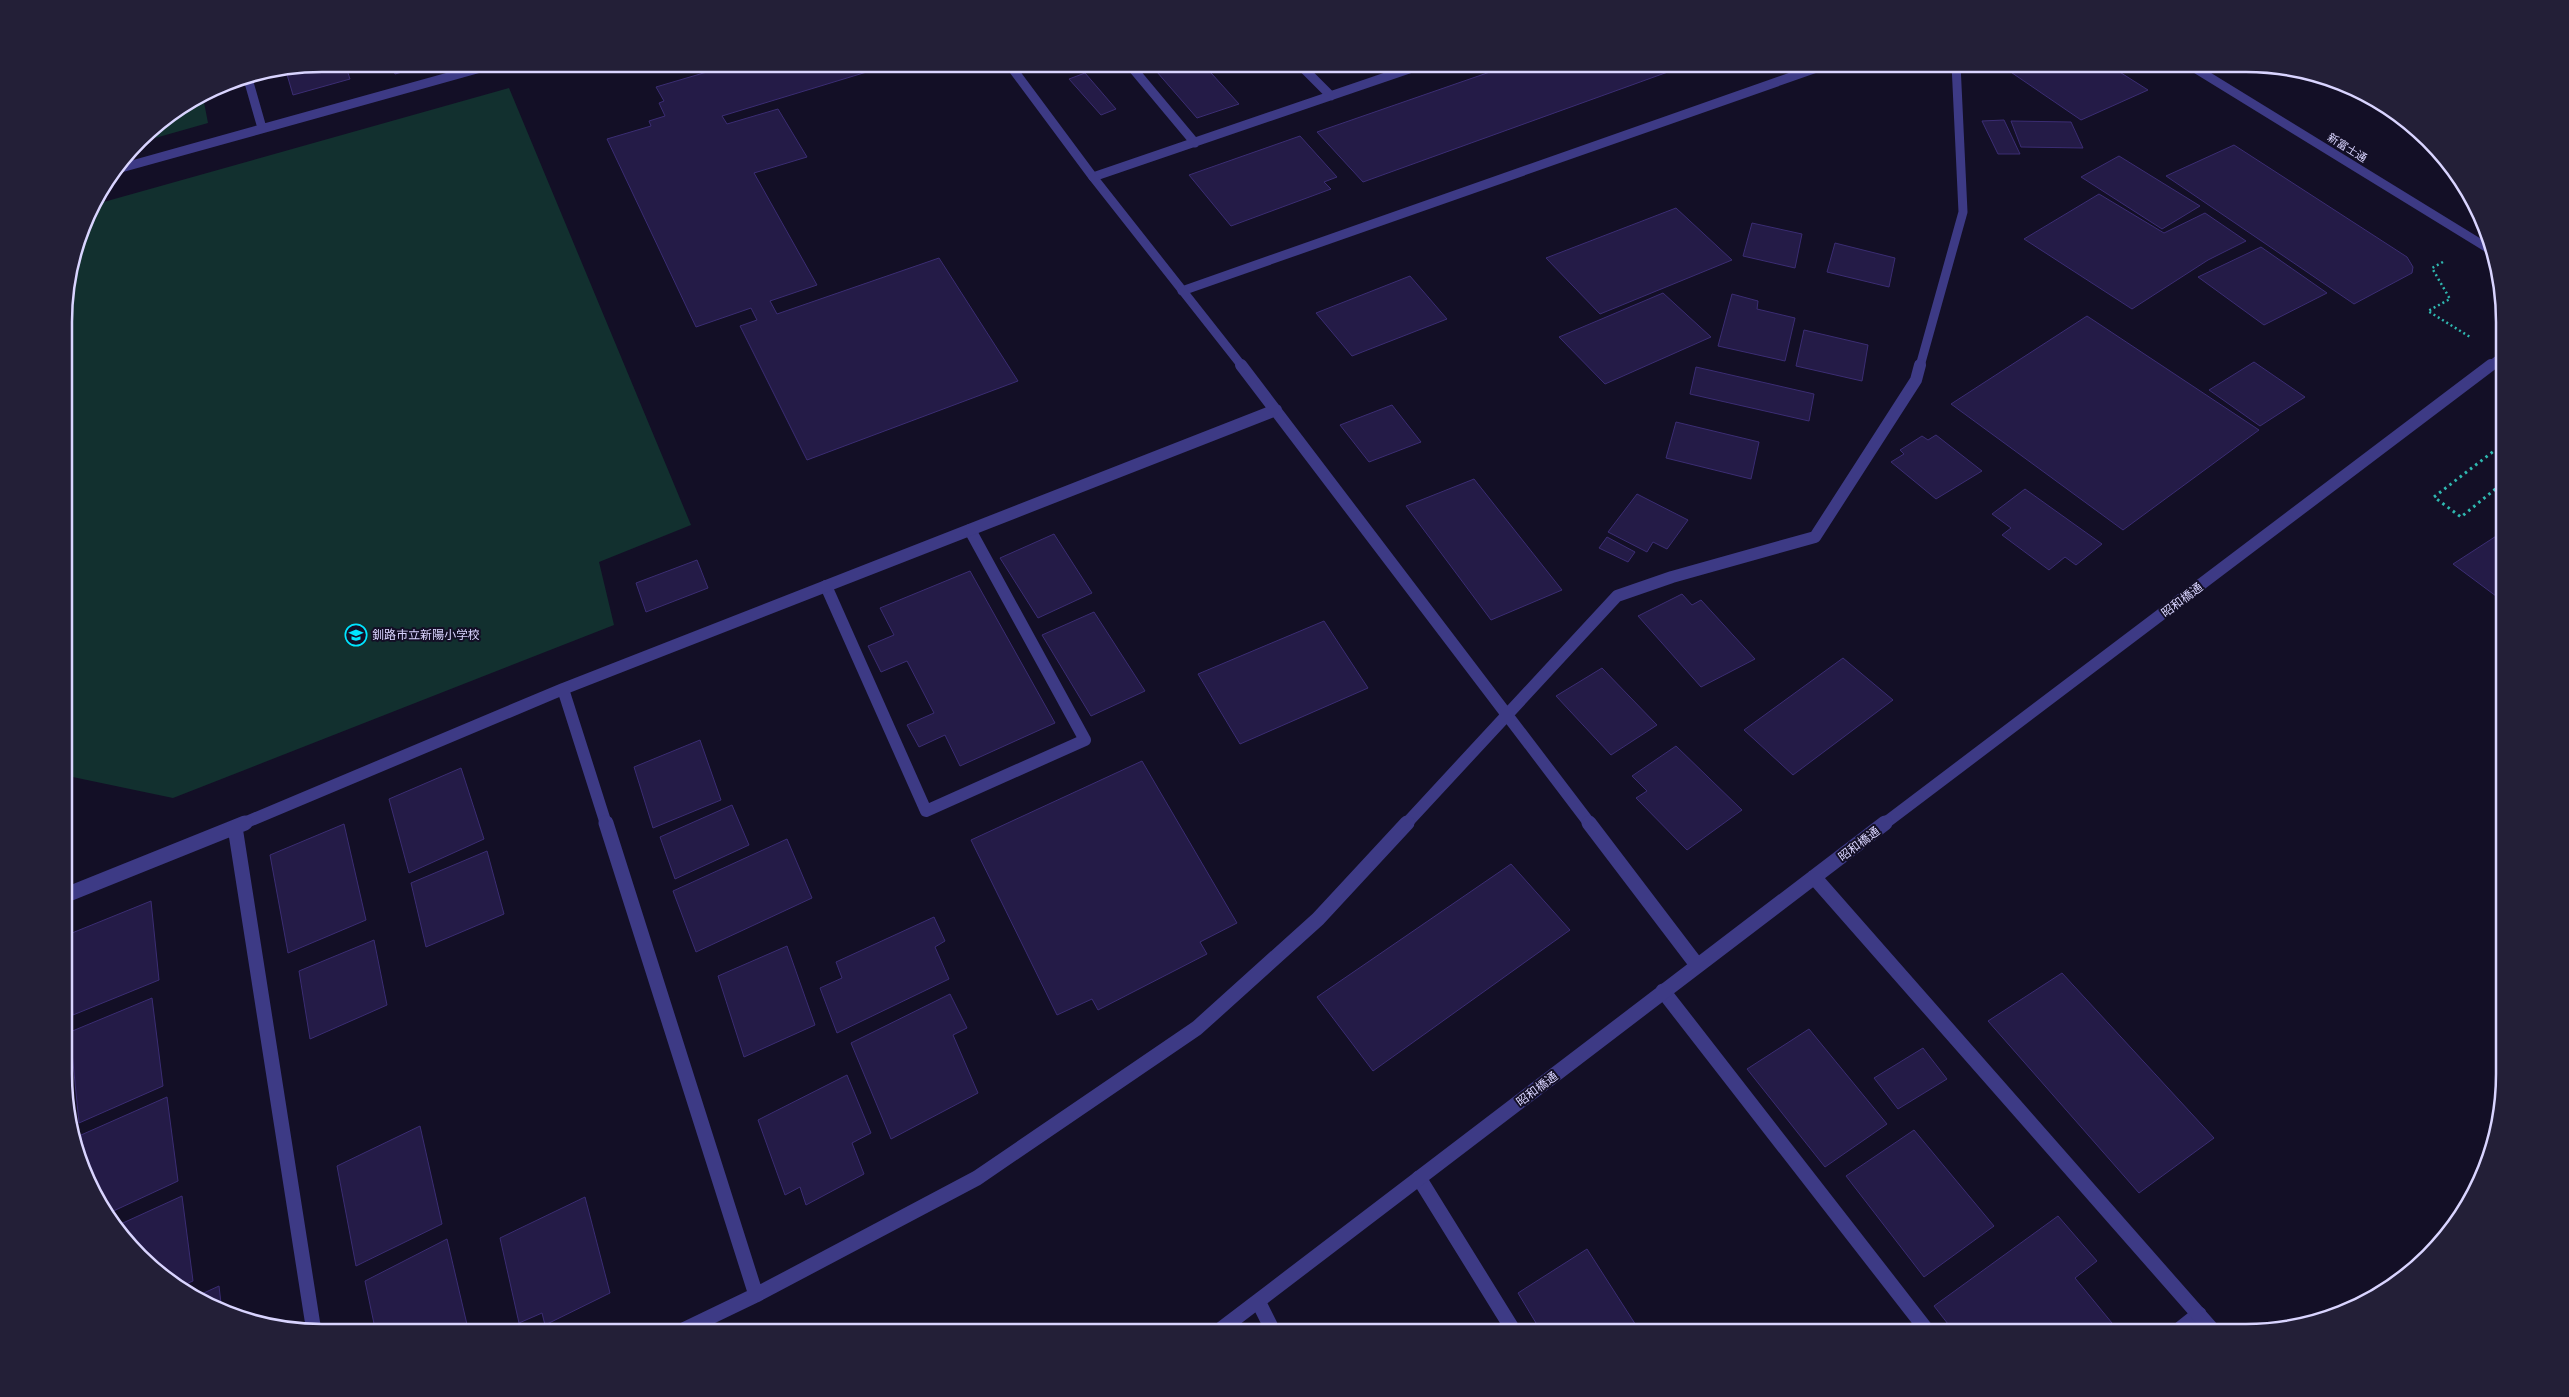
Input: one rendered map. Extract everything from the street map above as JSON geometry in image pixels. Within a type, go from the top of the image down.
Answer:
[{"type":"street","points":[[128,166],[466,72]]},
{"type":"street","points":[[1015,72],[1093,177],[1276,410],[1696,965]]},
{"type":"street","points":[[1136,72],[1195,143]]},
{"type":"street","points":[[1307,72],[1331,96]]},
{"type":"street","points":[[1093,177],[1401,72]]},
{"type":"street","points":[[1182,291],[1805,72]]},
{"type":"street","points":[[695,1324],[756,1295],[977,1178],[1197,1028],[1318,919],[1617,596],[1672,577],[1815,537],[1916,380],[1963,212],[1956,72]]},
{"type":"street","name":"新富士通","points":[[2201,72],[2484,246]]},
{"type":"street","points":[[249,84],[262,128]]},
{"type":"street","name":"昭和橋通","points":[[1228,1324],[1696,965],[2496,361]]},
{"type":"street","points":[[72,893],[235,827],[563,689],[1276,410]]},
{"type":"street","points":[[826,586],[926,811],[1085,740],[970,530]]},
{"type":"street","points":[[563,689],[756,1295]]},
{"type":"street","points":[[235,827],[313,1324]]},
{"type":"street","points":[[1814,877],[2207,1324]]},
{"type":"street","points":[[1663,991],[1922,1324]]},
{"type":"street","points":[[1419,1178],[1509,1324]]},
{"type":"street","points":[[1258,1301],[1270,1324]]},
{"type":"street","points":[[2186,1324],[2198,1314]]},
{"type":"path","points":[[2477,242],[2432,268],[2450,299],[2428,311],[2496,352]]},
{"type":"path","points":[[2496,450],[2434,497],[2461,516],[2496,488]]},
{"type":"green space","points":[[509,88],[691,525],[599,562],[614,625],[173,798],[72,777],[72,323],[77,274],[81,258],[98,212],[104,202]]},
{"type":"green space","points":[[204,103],[208,123],[155,138],[170,124]]},
{"type":"building","points":[[348,72],[350,79],[293,95],[287,75]]},
{"type":"building","points":[[707,72],[867,72],[722,116],[727,124],[778,109],[807,157],[754,173],[817,285],[770,301],[777,314],[939,258],[1018,381],[807,460],[740,326],[757,320],[751,308],[696,327],[607,139],[651,126],[649,121],[665,116],[659,103],[664,101],[656,87]]},
{"type":"building","points":[[1157,72],[1210,72],[1239,104],[1197,118]]},
{"type":"building","points":[[1490,72],[1668,72],[1363,182],[1317,132]]},
{"type":"building","points":[[2011,72],[2120,72],[2148,90],[2081,120]]},
{"type":"building","points":[[1085,73],[1116,109],[1101,115],[1069,79]]},
{"type":"building","points":[[2004,120],[2020,154],[1998,154],[1982,121]]},
{"type":"building","points":[[2011,121],[2071,122],[2083,148],[2021,147]]},
{"type":"building","points":[[1300,136],[1337,177],[1324,182],[1331,189],[1231,226],[1189,175]]},
{"type":"building","points":[[2234,145],[2407,257],[2413,267],[2412,273],[2354,304],[2166,176]]},
{"type":"building","points":[[2119,156],[2200,206],[2162,229],[2081,177]]},
{"type":"building","points":[[2099,194],[2164,233],[2205,213],[2246,241],[2208,260],[2132,309],[2024,239]]},
{"type":"building","points":[[1676,208],[1732,260],[1600,314],[1546,258]]},
{"type":"building","points":[[1752,223],[1802,234],[1795,268],[1743,256]]},
{"type":"building","points":[[1835,243],[1895,258],[1889,287],[1827,272]]},
{"type":"building","points":[[2261,247],[2327,293],[2264,325],[2198,277]]},
{"type":"building","points":[[1410,276],[1447,319],[1352,356],[1316,313]]},
{"type":"building","points":[[1663,293],[1711,337],[1605,384],[1559,337]]},
{"type":"building","points":[[1732,294],[1758,301],[1757,309],[1795,318],[1785,361],[1718,346]]},
{"type":"building","points":[[2087,316],[2259,430],[2123,530],[1951,404]]},
{"type":"building","points":[[1804,330],[1868,345],[1862,381],[1796,366]]},
{"type":"building","points":[[2254,362],[2305,397],[2260,426],[2209,390]]},
{"type":"building","points":[[1696,367],[1814,394],[1809,421],[1690,394]]},
{"type":"building","points":[[1392,405],[1421,442],[1369,462],[1340,425]]},
{"type":"building","points":[[1676,422],[1759,442],[1751,479],[1666,458]]},
{"type":"building","points":[[1936,435],[1982,471],[1936,499],[1891,462],[1904,454],[1900,450],[1922,436],[1928,440]]},
{"type":"building","points":[[1474,479],[1562,590],[1491,620],[1406,506]]},
{"type":"building","points":[[2025,489],[2102,544],[2076,565],[2065,557],[2049,570],[2002,535],[2011,528],[1992,514]]},
{"type":"building","points":[[1637,494],[1688,520],[1667,549],[1653,542],[1647,552],[1608,532]]},
{"type":"building","points":[[1054,534],[1092,593],[1038,618],[1000,558]]},
{"type":"building","points":[[2496,536],[2496,596],[2453,564]]},
{"type":"building","points":[[1607,537],[1635,552],[1628,562],[1599,548]]},
{"type":"building","points":[[697,560],[708,588],[646,612],[636,583]]},
{"type":"building","points":[[970,571],[1055,723],[960,766],[945,735],[919,747],[907,725],[934,713],[907,661],[881,672],[868,646],[894,635],[880,608]]},
{"type":"building","points":[[1682,594],[1692,605],[1701,600],[1755,659],[1701,687],[1638,616]]},
{"type":"building","points":[[1094,612],[1145,691],[1091,716],[1042,635]]},
{"type":"building","points":[[1324,621],[1368,688],[1240,744],[1198,674]]},
{"type":"building","points":[[1843,658],[1893,700],[1793,775],[1744,730]]},
{"type":"building","points":[[1602,668],[1657,725],[1611,755],[1556,696]]},
{"type":"building","points":[[700,740],[721,800],[653,828],[634,767]]},
{"type":"building","points":[[1676,746],[1742,810],[1687,850],[1636,798],[1647,791],[1632,776]]},
{"type":"building","points":[[1142,761],[1237,923],[1200,942],[1207,954],[1098,1010],[1092,999],[1057,1015],[971,840]]},
{"type":"building","points":[[461,768],[484,839],[409,873],[389,799]]},
{"type":"building","points":[[732,805],[749,845],[675,879],[660,837]]},
{"type":"building","points":[[344,824],[366,920],[288,953],[270,855]]},
{"type":"building","points":[[787,839],[812,898],[696,952],[673,891]]},
{"type":"building","points":[[487,851],[504,914],[426,947],[411,883]]},
{"type":"building","points":[[1511,864],[1570,930],[1373,1071],[1317,997]]},
{"type":"building","points":[[151,901],[159,980],[73,1015],[72,933]]},
{"type":"building","points":[[934,917],[945,941],[935,947],[949,979],[837,1033],[820,988],[842,978],[836,962]]},
{"type":"building","points":[[374,940],[387,1005],[310,1039],[299,971]]},
{"type":"building","points":[[787,946],[815,1025],[744,1057],[718,976]]},
{"type":"building","points":[[2062,973],[2214,1138],[2139,1193],[1988,1021]]},
{"type":"building","points":[[950,994],[967,1028],[953,1035],[978,1093],[891,1139],[851,1043]]},
{"type":"building","points":[[152,998],[163,1086],[79,1123],[72,1052],[72,1031]]},
{"type":"building","points":[[1809,1029],[1887,1124],[1825,1167],[1747,1069]]},
{"type":"building","points":[[1923,1048],[1947,1079],[1898,1109],[1874,1078]]},
{"type":"building","points":[[847,1075],[871,1133],[852,1143],[864,1174],[806,1205],[800,1187],[785,1195],[758,1120]]},
{"type":"building","points":[[167,1097],[178,1181],[114,1211],[98,1185],[86,1155],[81,1135]]},
{"type":"building","points":[[420,1126],[442,1224],[356,1266],[337,1166]]},
{"type":"building","points":[[1914,1130],[1994,1226],[1924,1277],[1846,1176]]},
{"type":"building","points":[[182,1196],[193,1281],[187,1284],[170,1273],[146,1251],[122,1223]]},
{"type":"building","points":[[585,1197],[610,1293],[547,1324],[545,1324],[542,1313],[519,1323],[500,1238]]},
{"type":"building","points":[[2058,1216],[2097,1261],[2075,1278],[2112,1323],[1948,1324],[1934,1306]]},
{"type":"building","points":[[447,1239],[467,1324],[374,1324],[365,1281]]},
{"type":"building","points":[[1587,1249],[1635,1324],[1537,1324],[1518,1293]]},
{"type":"building","points":[[219,1286],[221,1303],[212,1299],[202,1294]]},
{"type":"place","name":"釧路市立新陽小学校","points":[[356,635]]}]
